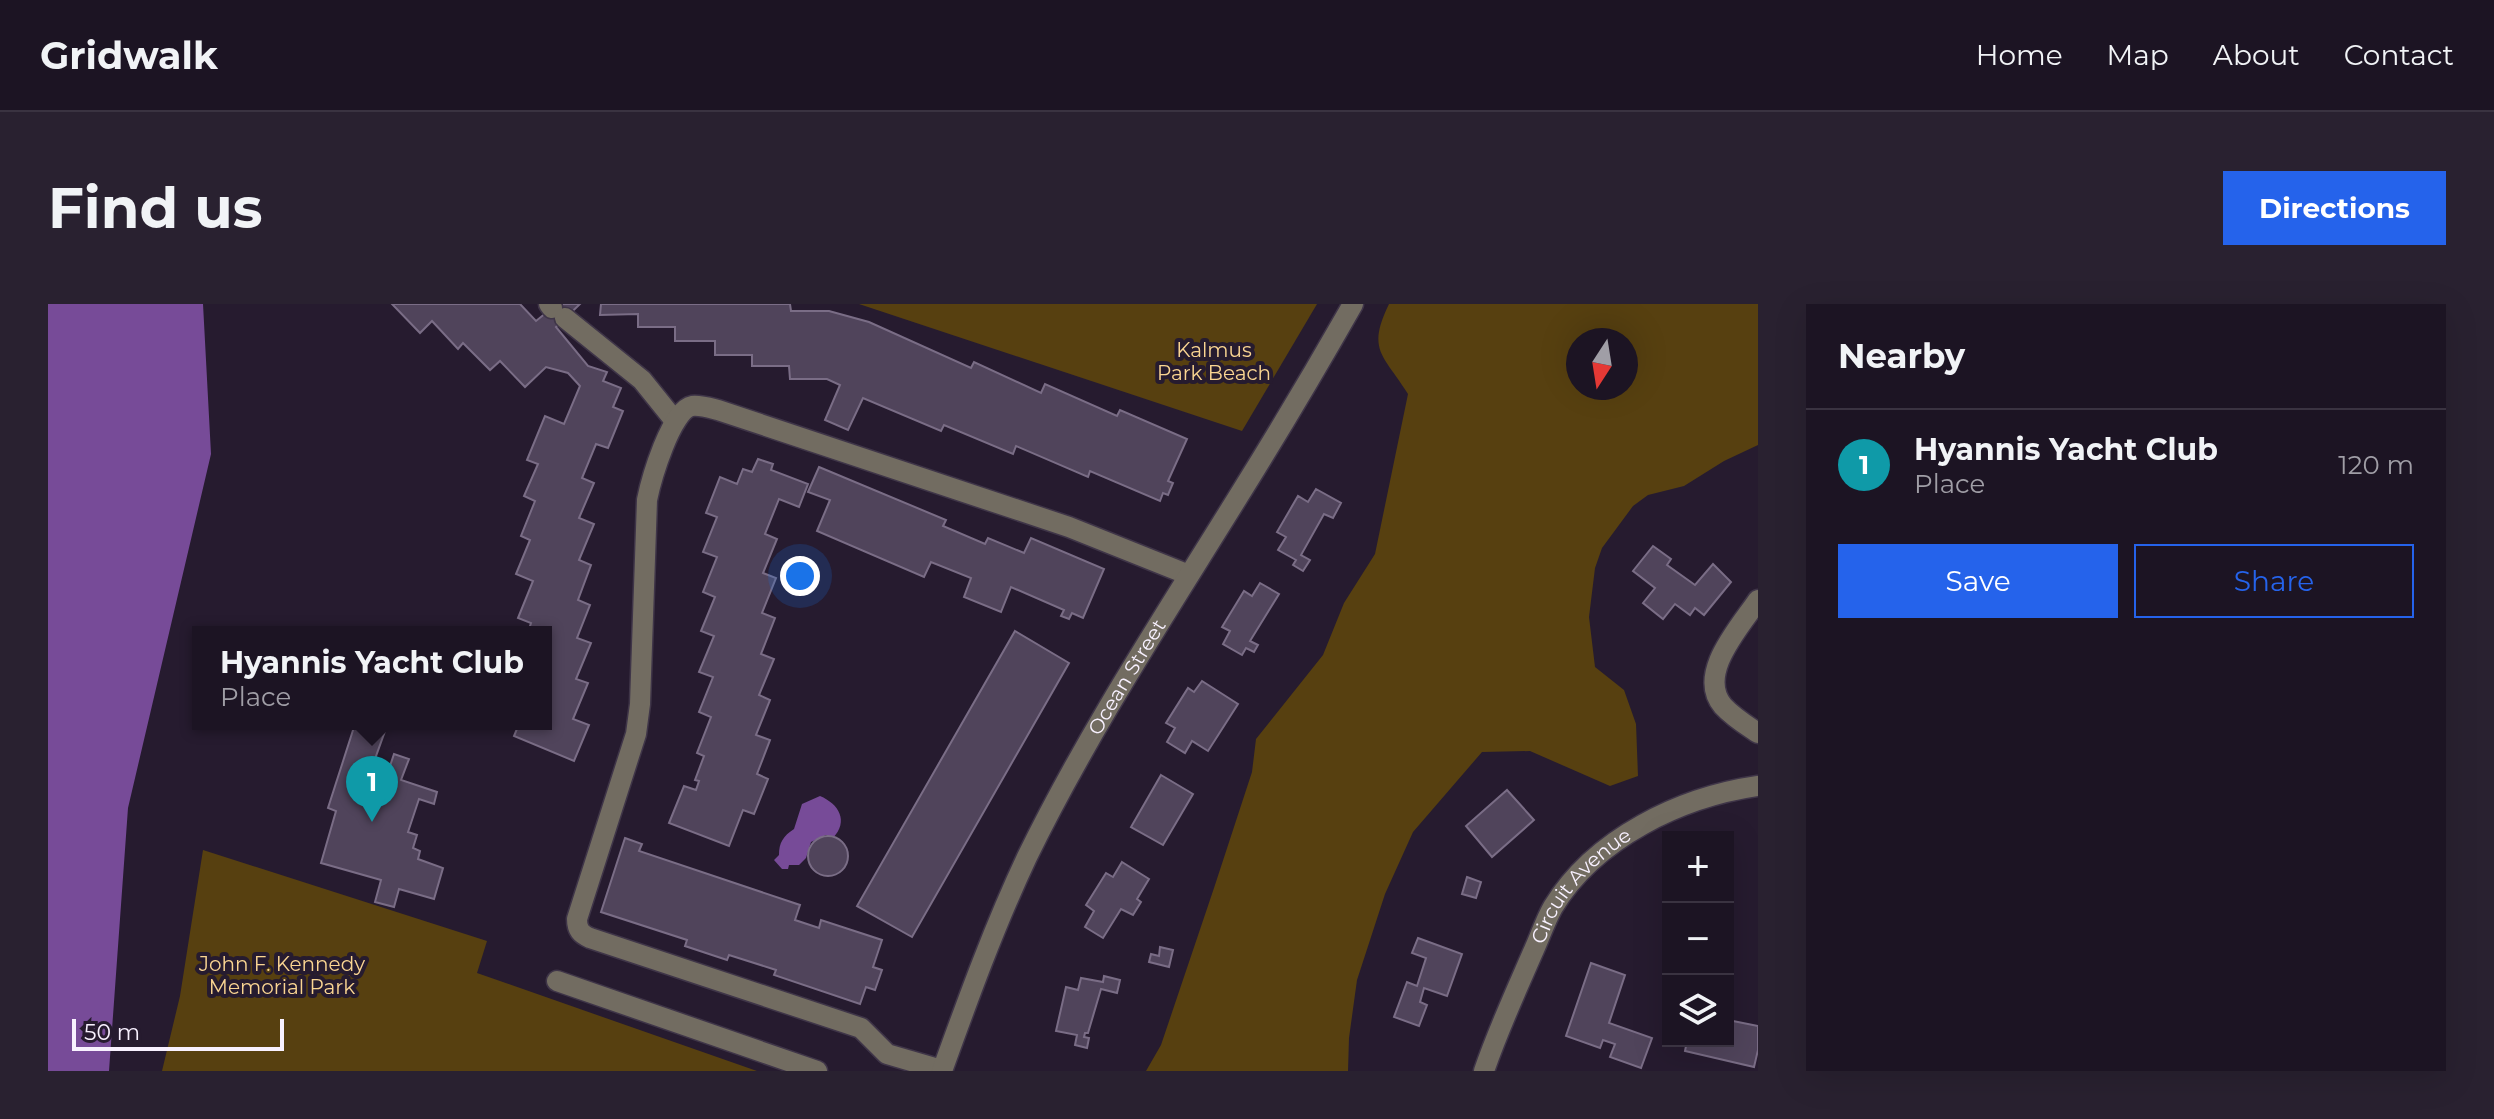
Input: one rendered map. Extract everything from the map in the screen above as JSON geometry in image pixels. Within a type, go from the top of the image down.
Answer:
[{"type":"street","name":"Ocean Street","points":[[942,1071],[995,930],[1028,855],[1104,717],[1353,304]]},
{"type":"street","points":[[556,310],[642,380],[675,421]]},
{"type":"street","points":[[942,1071],[887,1054],[861,1028],[590,938],[581,934],[577,927],[636,734],[640,704],[647,500],[675,421],[682,411],[692,406],[718,410],[1069,527],[1189,575]]},
{"type":"street","points":[[1758,600],[1724,652],[1714,681],[1715,692],[1723,705],[1758,733]]},
{"type":"street","name":"Circuit Avenue","points":[[1489,1070],[1552,909],[1572,881],[1612,845],[1683,804],[1721,791],[1758,786]]},
{"type":"street","points":[[557,981],[817,1071]]},
{"type":"green space","name":"Kalmus Park Beach","points":[[859,304],[1317,304],[1242,431]]},
{"type":"green space","points":[[1389,304],[1758,304],[1758,445],[1724,461],[1684,486],[1648,495],[1633,506],[1602,548],[1595,568],[1589,617],[1595,667],[1624,690],[1636,724],[1638,776],[1610,786],[1530,751],[1482,752],[1413,832],[1385,894],[1357,980],[1348,1071],[1146,1071],[1161,1045],[1214,888],[1252,772],[1256,739],[1323,655],[1344,603],[1375,554],[1408,394],[1385,361],[1379,332]]},
{"type":"green space","name":"John F. Kennedy Memorial Park","points":[[203,850],[487,941],[477,973],[757,1071],[162,1071],[180,996]]},
{"type":"shaded area","points":[[48,304],[203,304],[211,454],[128,808],[109,1071],[48,1071]]},
{"type":"shaded area","points":[[820,796],[837,808],[840,814],[838,832],[833,838],[826,835],[811,842],[806,858],[799,865],[782,869],[774,860],[779,855],[782,840],[794,829],[802,804]]},
{"type":"building","points":[[392,304],[520,304],[536,321],[557,304],[580,304],[556,327],[588,366],[607,372],[603,381],[621,388],[613,407],[623,411],[608,448],[596,444],[582,478],[594,483],[579,518],[594,524],[579,560],[591,565],[578,600],[590,605],[577,638],[591,643],[576,679],[588,683],[573,719],[589,725],[574,761],[514,736],[516,730],[552,730],[552,626],[530,626],[531,623],[518,618],[533,581],[516,574],[530,540],[521,536],[535,501],[524,496],[538,464],[527,460],[545,416],[564,424],[580,386],[568,373],[546,367],[525,387],[500,361],[490,370],[463,343],[458,349],[432,321],[420,333]]},
{"type":"building","points":[[601,304],[790,304],[791,311],[829,311],[869,322],[971,368],[974,362],[1041,393],[1045,384],[1117,416],[1120,410],[1187,439],[1168,481],[1173,483],[1168,495],[1163,493],[1160,501],[1090,471],[1088,477],[1016,446],[1013,454],[944,425],[941,431],[863,398],[848,430],[825,420],[840,385],[827,379],[790,379],[789,366],[752,366],[752,355],[715,355],[715,341],[675,341],[675,327],[638,327],[638,314],[600,315]]},
{"type":"building","points":[[758,459],[773,464],[771,470],[808,484],[799,507],[779,499],[765,534],[777,539],[763,573],[776,578],[762,613],[775,618],[761,654],[774,659],[759,695],[770,700],[756,735],[770,740],[757,774],[768,779],[754,814],[743,810],[729,846],[669,823],[684,786],[696,790],[699,781],[695,780],[704,756],[697,753],[711,717],[699,712],[713,677],[699,672],[714,636],[701,631],[715,597],[703,592],[717,557],[703,552],[717,517],[706,513],[720,477],[737,484],[743,469],[752,472]]},
{"type":"building","points":[[819,467],[946,520],[943,526],[985,544],[988,538],[1024,553],[1031,538],[1104,569],[1083,618],[1072,613],[1069,619],[1061,616],[1064,610],[1011,587],[1001,612],[964,597],[971,578],[931,562],[924,577],[817,531],[830,500],[808,492]]},
{"type":"building","points":[[1316,489],[1341,503],[1333,518],[1324,514],[1301,555],[1310,560],[1303,571],[1293,565],[1296,560],[1278,550],[1286,537],[1277,532],[1298,496],[1308,502]]},
{"type":"building","points":[[1653,546],[1671,559],[1667,565],[1695,585],[1713,564],[1731,582],[1704,615],[1695,608],[1690,615],[1675,604],[1663,619],[1643,603],[1655,588],[1633,571]]},
{"type":"building","points":[[1260,583],[1279,594],[1250,641],[1258,645],[1254,652],[1246,648],[1242,655],[1223,644],[1230,631],[1222,627],[1244,591],[1252,596]]},
{"type":"building","points":[[1015,631],[1069,663],[912,937],[857,906]]},
{"type":"building","points":[[1202,681],[1238,704],[1208,751],[1192,741],[1185,753],[1167,742],[1175,728],[1166,723],[1188,688],[1194,692]]},
{"type":"building","points":[[353,730],[385,731],[375,759],[380,761],[372,783],[383,787],[394,754],[409,759],[401,780],[437,792],[434,804],[419,799],[408,832],[417,835],[413,848],[420,851],[418,859],[443,868],[434,899],[399,889],[394,907],[375,902],[381,880],[321,863],[336,811],[328,808]]},
{"type":"building","points":[[1161,775],[1193,794],[1163,845],[1131,827]]},
{"type":"building","points":[[1507,790],[1534,820],[1492,857],[1466,826]]},
{"type":"building","points":[[828,836],[842,842],[848,856],[842,870],[828,876],[814,870],[808,856],[814,842]]},
{"type":"building","points":[[625,838],[642,844],[639,851],[800,905],[795,920],[819,928],[821,920],[882,940],[873,967],[882,970],[875,990],[866,987],[860,1004],[774,975],[776,970],[729,955],[727,960],[685,946],[687,940],[601,912]]},
{"type":"building","points":[[1122,862],[1149,879],[1137,899],[1141,902],[1133,915],[1121,909],[1103,938],[1085,927],[1094,911],[1086,905],[1106,873],[1113,877]]},
{"type":"building","points":[[1467,877],[1481,882],[1476,898],[1462,894]]},
{"type":"building","points":[[1418,938],[1462,954],[1447,996],[1424,988],[1420,1002],[1427,1005],[1419,1026],[1394,1017],[1407,982],[1417,986],[1426,958],[1412,953]]},
{"type":"building","points":[[1160,947],[1173,950],[1169,967],[1149,962],[1151,954],[1159,956]]},
{"type":"building","points":[[1591,963],[1625,975],[1609,1023],[1652,1038],[1641,1068],[1610,1057],[1615,1044],[1603,1040],[1600,1048],[1566,1036]]},
{"type":"building","points":[[1104,976],[1120,980],[1117,993],[1101,989],[1088,1033],[1084,1037],[1089,1038],[1087,1048],[1075,1045],[1077,1035],[1056,1031],[1066,987],[1078,990],[1081,978],[1103,982]]},
{"type":"building","points":[[1734,1021],[1758,1026],[1754,1067],[1685,1051],[1686,1047],[1734,1047]]},
{"type":"place","name":"Hyannis Yacht Club","points":[[372,822]]}]
